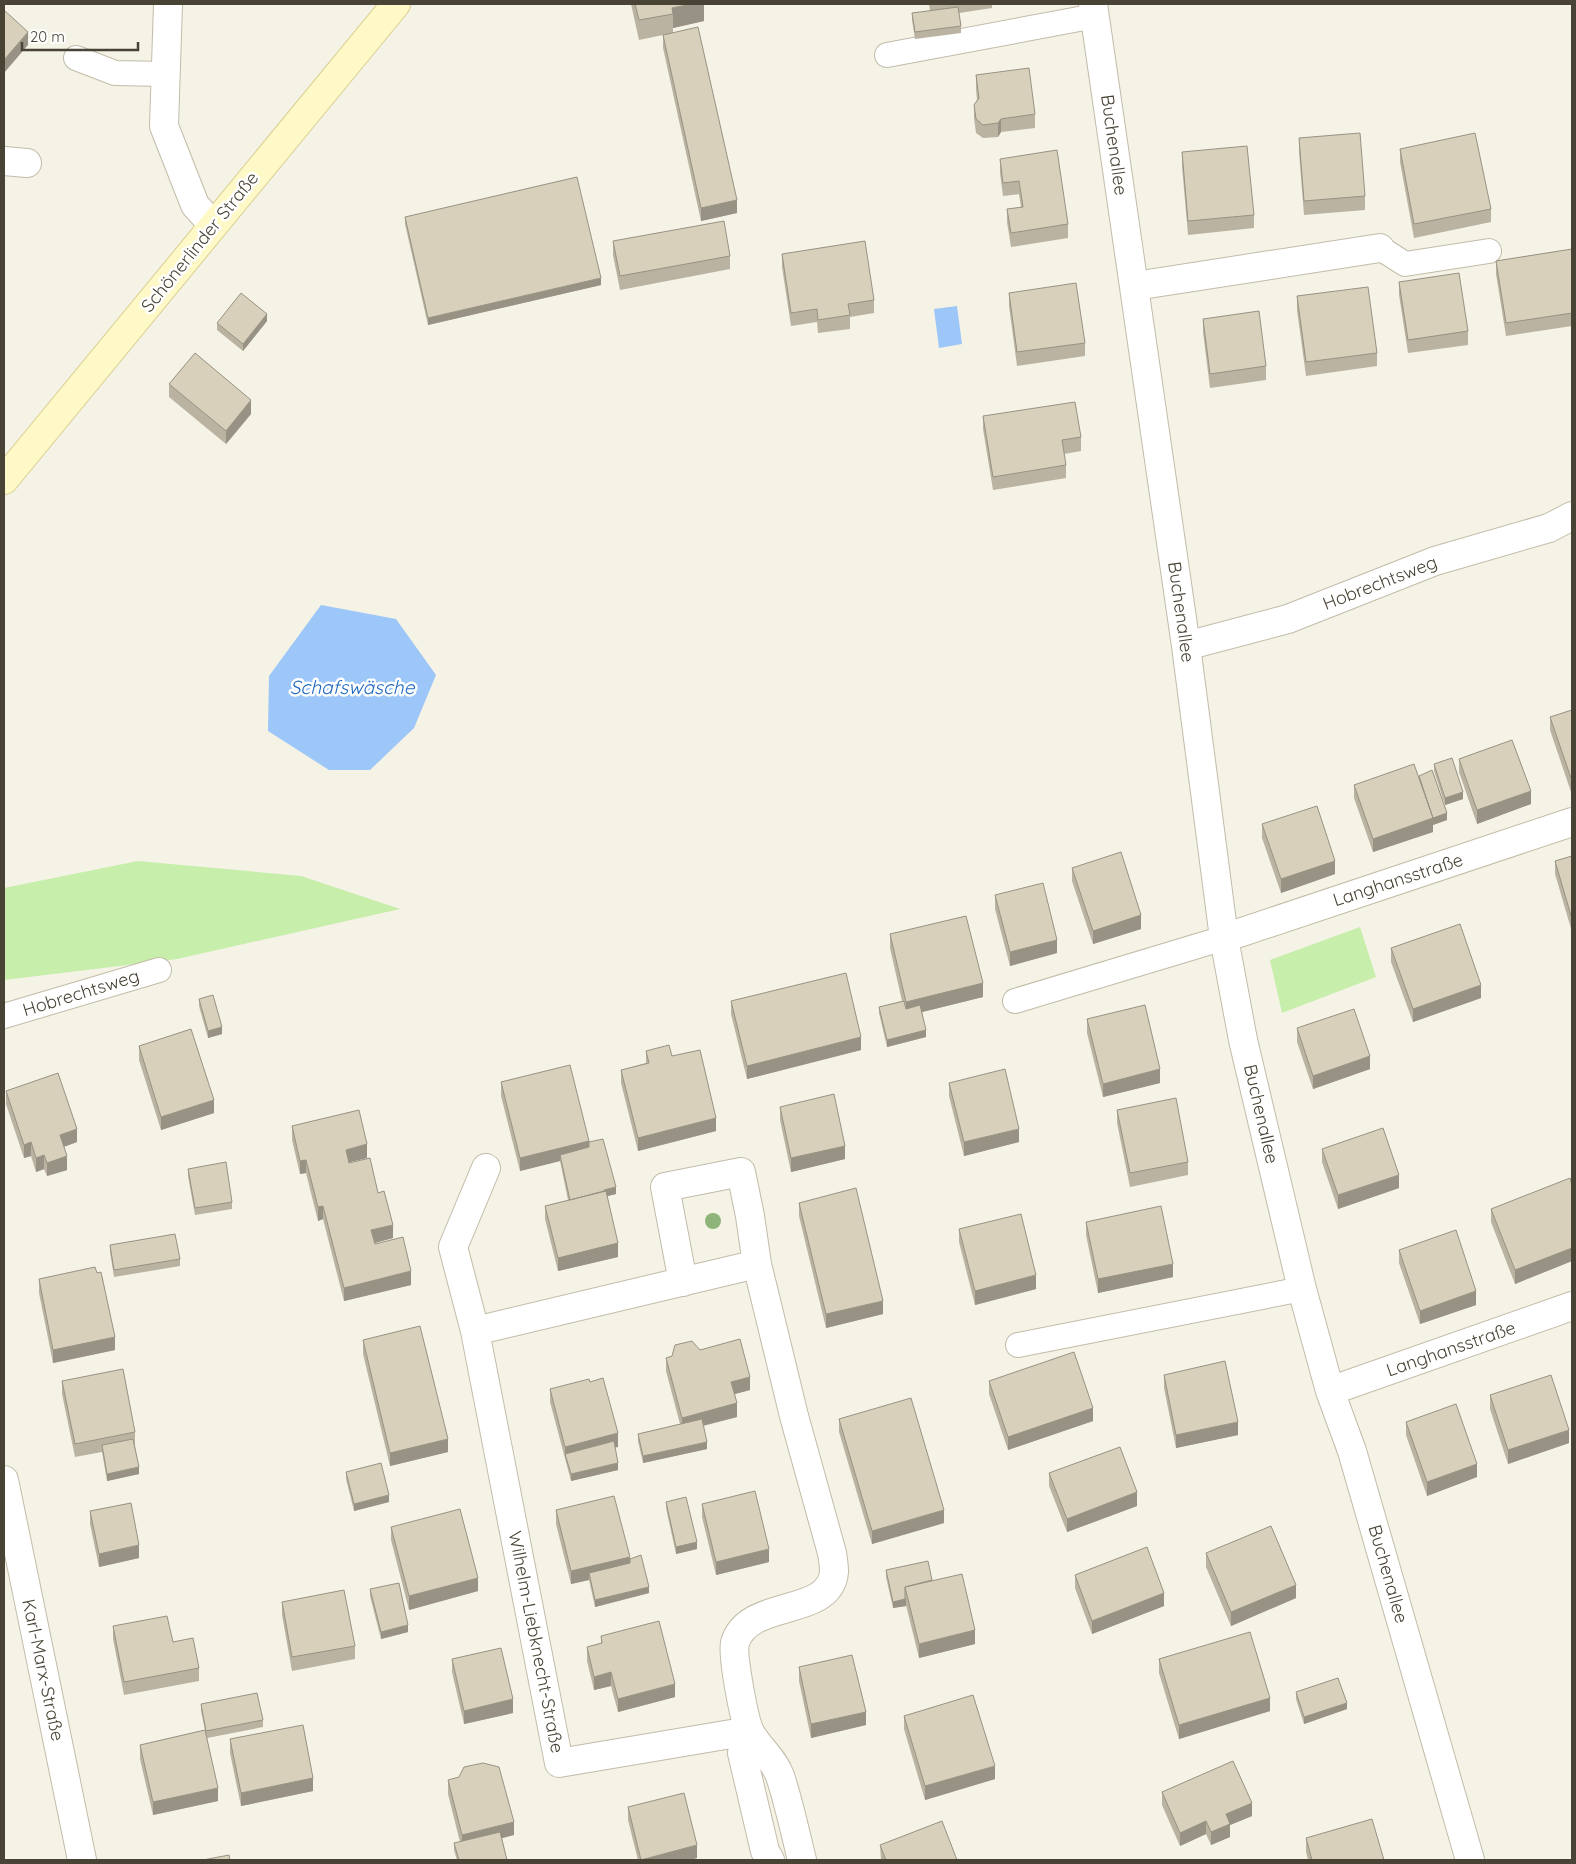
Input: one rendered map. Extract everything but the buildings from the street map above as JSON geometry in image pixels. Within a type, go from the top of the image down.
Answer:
[{"type":"street","points":[[168,4],[164,126],[195,205],[213,225]]},
{"type":"street","name":"Schönerlinder Straße","points":[[4,480],[396,4]]},
{"type":"street","name":"Buchenallee","points":[[1094,10],[1186,646],[1224,938],[1243,1040],[1302,1289],[1330,1391],[1352,1451],[1470,1860]]},
{"type":"street","points":[[1135,286],[1380,248]]},
{"type":"street","name":"Hobrechtsweg","points":[[1186,646],[1288,619],[1435,561],[1549,528],[1572,516]]},
{"type":"street","name":"Langhansstraße","points":[[1224,938],[1572,822]]},
{"type":"street","name":"Wilhelm-Liebknecht-Straße","points":[[486,1168],[453,1246],[476,1331],[560,1763],[749,1731]]},
{"type":"street","points":[[683,1282],[666,1187],[741,1172],[757,1264],[794,1416],[832,1553],[834,1572],[828,1588],[821,1595],[809,1601],[762,1616],[749,1623],[739,1634],[735,1644],[734,1658],[749,1731],[780,1774],[802,1860]]},
{"type":"street","points":[[476,1331],[757,1264]]},
{"type":"street","name":"Langhansstraße","points":[[1330,1391],[1572,1306]]},
{"type":"street","name":"Karl-Marx-Straße","points":[[4,1480],[82,1860]]},
{"type":"street","points":[[749,1731],[742,1753],[765,1851],[770,1860]]},
{"type":"lane","points":[[887,55],[1094,10]]},
{"type":"lane","points":[[76,58],[115,73],[166,74]]},
{"type":"lane","points":[[1380,248],[1405,264],[1488,251]]},
{"type":"lane","points":[[1015,1001],[1224,938]]},
{"type":"lane","name":"Hobrechtsweg","points":[[4,1016],[159,970]]},
{"type":"lane","points":[[1018,1344],[1302,1289]]},
{"type":"green space","points":[[138,861],[301,876],[400,909],[177,959],[4,980],[4,888]]},
{"type":"green space","points":[[1360,927],[1376,977],[1282,1013],[1270,960]]},
{"type":"water","points":[[957,306],[962,344],[939,348],[934,309]]},
{"type":"water","name":"Schafswäsche","points":[[321,605],[396,619],[436,675],[414,728],[370,770],[329,770],[268,731],[269,676]]}]
